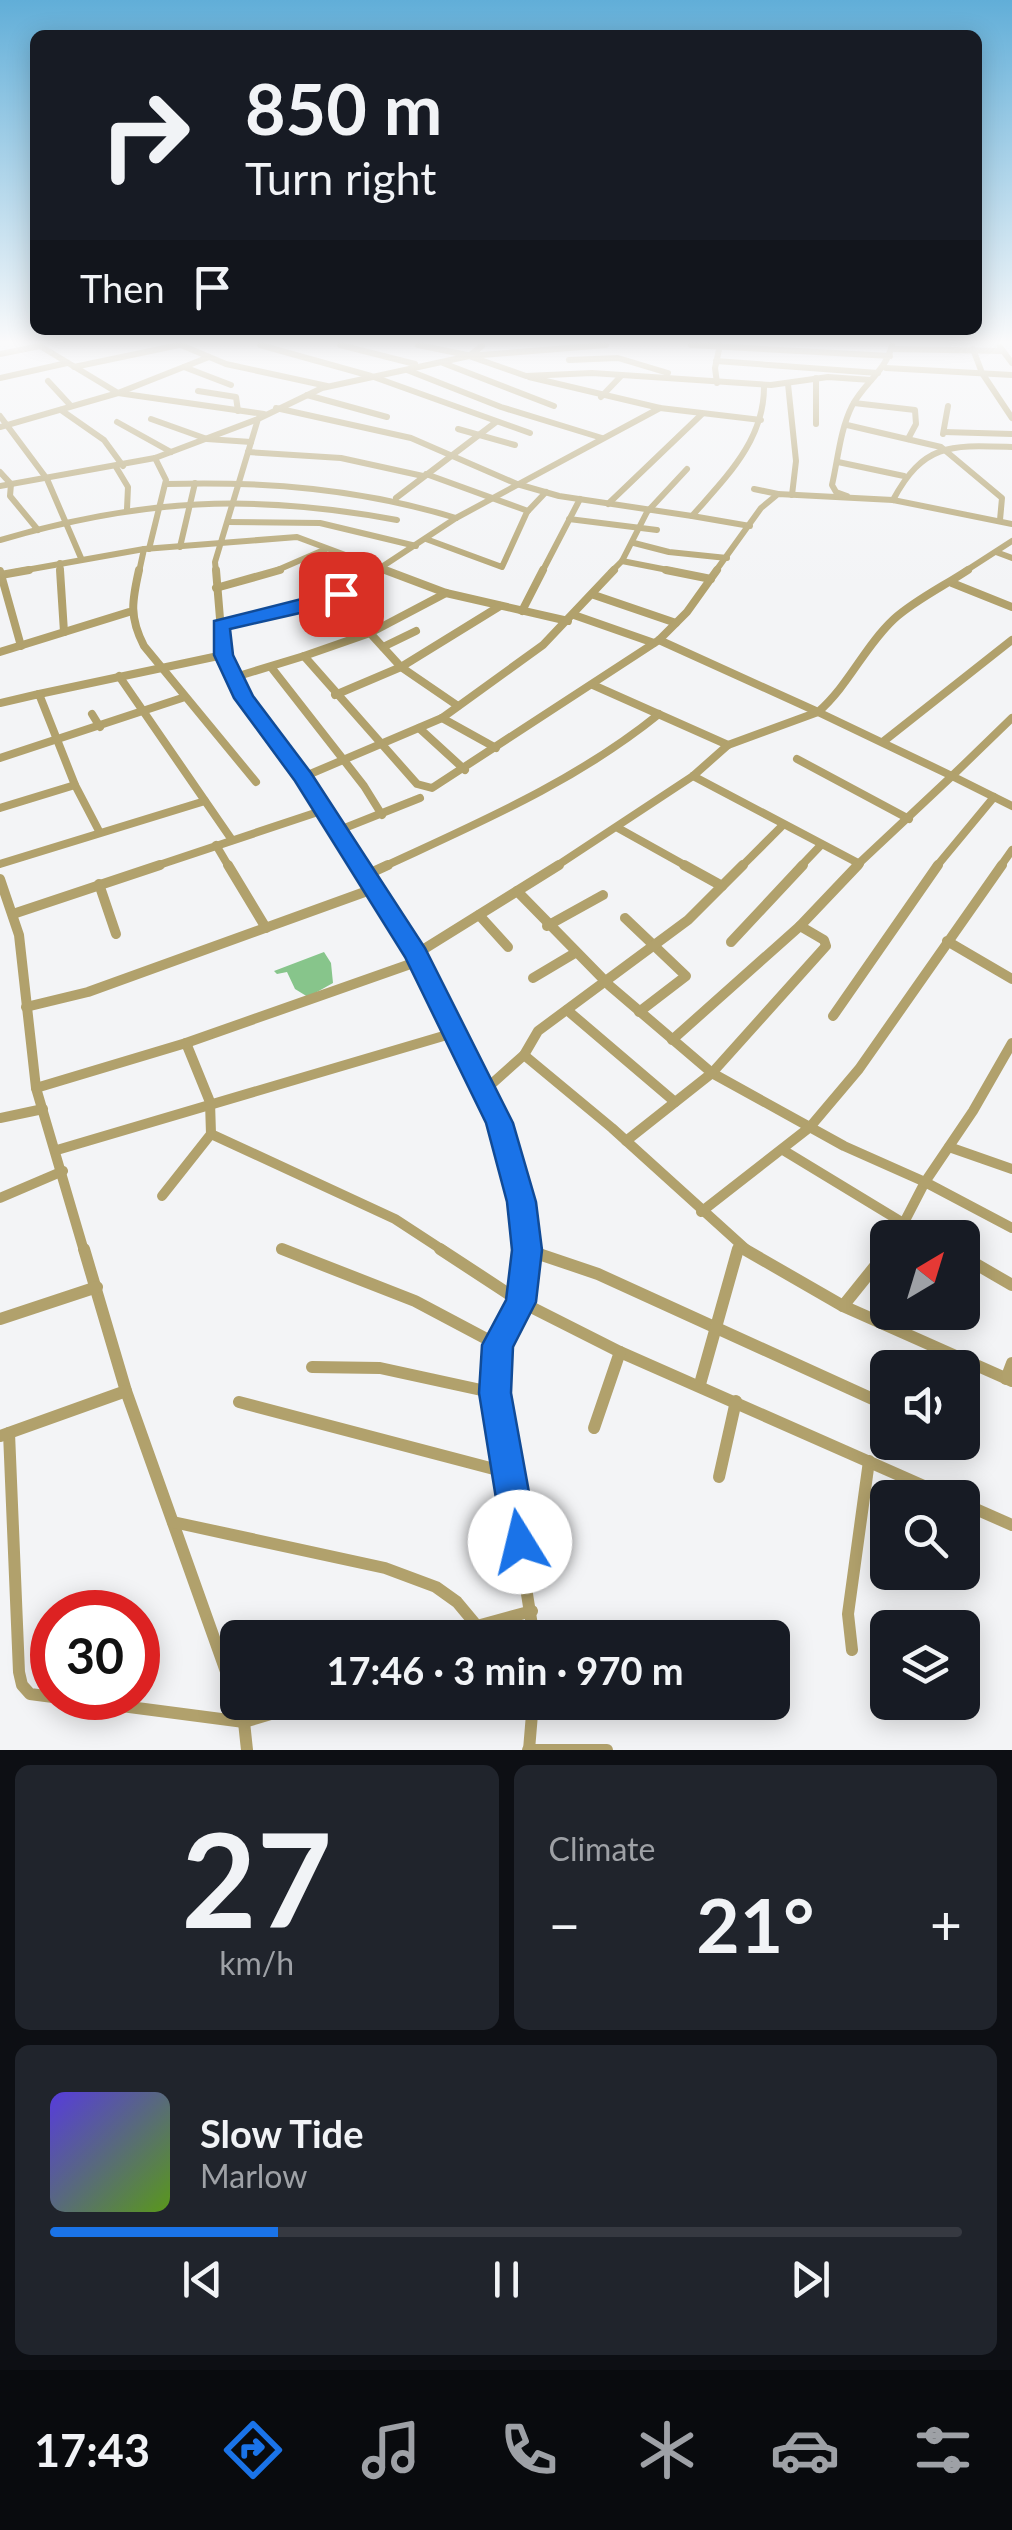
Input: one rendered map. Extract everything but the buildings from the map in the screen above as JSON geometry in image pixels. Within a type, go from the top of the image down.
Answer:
[{"type":"street","points":[[5,427],[48,479],[81,558]]},
{"type":"street","points":[[85,427],[104,440],[120,467],[128,488],[127,509]]},
{"type":"street","points":[[125,427],[172,452]]},
{"type":"street","points":[[172,427],[207,439],[251,442]]},
{"type":"street","points":[[0,486],[120,467],[237,427]]},
{"type":"street","points":[[257,427],[215,562],[224,655],[232,678],[303,778],[418,957],[486,1089],[522,1202],[527,1250],[521,1302],[498,1345],[495,1393],[533,1620]]},
{"type":"street","points":[[373,427],[546,492],[647,512],[750,526]]},
{"type":"street","points":[[396,498],[490,427]]},
{"type":"street","points":[[510,427],[530,433]]},
{"type":"street","points":[[565,427],[602,438]]},
{"type":"street","points":[[221,625],[341,594],[488,499],[624,427]]},
{"type":"street","points":[[608,504],[689,427]]},
{"type":"street","points":[[692,516],[747,448],[758,427]]},
{"type":"street","points":[[792,427],[796,461],[792,494]]},
{"type":"street","points":[[846,496],[832,488],[847,427]]},
{"type":"street","points":[[854,427],[941,447],[1012,447]]},
{"type":"street","points":[[908,439],[915,427]]},
{"type":"street","points":[[893,500],[904,476],[941,447],[945,427]]},
{"type":"street","points":[[458,429],[515,446]]},
{"type":"street","points":[[944,432],[1012,435]]},
{"type":"street","points":[[941,447],[1002,498],[1000,520]]},
{"type":"street","points":[[248,452],[342,458],[425,475],[528,510]]},
{"type":"street","points":[[155,458],[166,484],[129,612],[156,668],[225,742],[256,782]]},
{"type":"street","points":[[838,462],[904,476]]},
{"type":"street","points":[[303,778],[442,718],[515,667],[594,595],[622,562],[647,512],[688,469]]},
{"type":"street","points":[[0,472],[11,484],[10,496],[38,530]]},
{"type":"street","points":[[166,484],[242,480],[396,498],[456,518]]},
{"type":"street","points":[[180,547],[195,483]]},
{"type":"street","points":[[754,489],[830,500],[846,496],[893,500],[1012,524]]},
{"type":"street","points":[[426,539],[502,567],[528,510],[546,492]]},
{"type":"street","points":[[304,656],[335,695],[424,788],[444,782],[657,642],[711,579],[761,508],[778,494]]},
{"type":"street","points":[[522,611],[580,500]]},
{"type":"street","points":[[0,540],[68,521],[160,507],[235,504],[328,508],[396,520]]},
{"type":"street","points":[[569,519],[657,530]]},
{"type":"street","points":[[228,522],[320,523],[416,546]]},
{"type":"street","points":[[21,646],[1,573],[147,549],[292,537],[446,593],[571,618],[657,642],[884,741],[1012,806]]},
{"type":"street","points":[[36,1088],[186,1043],[418,957],[479,914],[618,828],[693,776],[728,745],[818,712],[840,693],[863,654],[896,618],[1012,542]]},
{"type":"street","points":[[634,543],[669,552],[726,558]]},
{"type":"street","points":[[216,588],[278,571],[326,549]]},
{"type":"street","points":[[996,552],[1012,558]]},
{"type":"street","points":[[319,577],[351,559]]},
{"type":"street","points":[[622,562],[711,579]]},
{"type":"street","points":[[60,563],[64,632]]},
{"type":"street","points":[[952,583],[1012,607]]},
{"type":"street","points":[[232,678],[370,633],[446,593]]},
{"type":"street","points":[[594,595],[676,623]]},
{"type":"street","points":[[335,695],[400,666],[500,606]]},
{"type":"street","points":[[0,652],[129,612]]},
{"type":"street","points":[[383,647],[416,630]]},
{"type":"street","points":[[370,633],[400,666],[458,706]]},
{"type":"street","points":[[884,741],[1012,640]]},
{"type":"street","points":[[0,704],[224,655]]},
{"type":"street","points":[[271,667],[382,816]]},
{"type":"street","points":[[118,676],[232,840]]},
{"type":"street","points":[[593,684],[728,745]]},
{"type":"street","points":[[39,694],[75,786],[98,831]]},
{"type":"street","points":[[0,758],[182,698]]},
{"type":"street","points":[[92,714],[100,727]]},
{"type":"street","points":[[364,876],[575,776],[633,737],[659,714]]},
{"type":"street","points":[[442,718],[496,748]]},
{"type":"street","points":[[672,1040],[800,926],[1012,718]]},
{"type":"street","points":[[419,728],[465,770]]},
{"type":"street","points":[[797,759],[909,818]]},
{"type":"street","points":[[693,776],[860,864]]},
{"type":"street","points":[[0,808],[75,786]]},
{"type":"street","points":[[833,1016],[949,849],[994,797]]},
{"type":"street","points":[[337,831],[420,798]]},
{"type":"street","points":[[0,864],[205,800]]},
{"type":"street","points":[[13,914],[324,810]]},
{"type":"street","points":[[486,1089],[524,1055],[538,1031],[656,946],[782,826]]},
{"type":"street","points":[[618,828],[722,886]]},
{"type":"street","points":[[216,845],[266,928]]},
{"type":"street","points":[[731,942],[821,845]]},
{"type":"street","points":[[701,1212],[810,1127],[859,1069],[1012,850]]},
{"type":"street","points":[[0,879],[13,914],[36,1088],[126,1391],[244,1722],[247,1750]]},
{"type":"street","points":[[99,884],[116,934]]},
{"type":"street","points":[[26,1007],[88,992],[373,889]]},
{"type":"street","points":[[517,891],[547,926],[639,1012],[712,1072],[810,1127],[1012,1228]]},
{"type":"street","points":[[547,926],[603,895]]},
{"type":"street","points":[[479,914],[508,947]]},
{"type":"street","points":[[625,918],[686,976],[639,1012]]},
{"type":"street","points":[[626,1141],[712,1072],[826,946],[824,940],[800,926]]},
{"type":"street","points":[[947,941],[1012,979]]},
{"type":"street","points":[[534,978],[576,953]]},
{"type":"street","points":[[567,1010],[675,1102]]},
{"type":"street","points":[[57,1150],[457,1032]]},
{"type":"street","points":[[162,1196],[211,1134],[210,1102],[186,1043]]},
{"type":"street","points":[[906,1220],[925,1182],[1012,1043]]},
{"type":"street","points":[[524,1055],[626,1141],[738,1246],[844,1306],[1009,1380],[1012,1363]]},
{"type":"street","points":[[0,1118],[43,1109]]},
{"type":"street","points":[[211,1134],[380,1211],[521,1302],[620,1352],[912,1480]]},
{"type":"street","points":[[949,1147],[1012,1168]]},
{"type":"street","points":[[783,1150],[896,1220]]},
{"type":"street","points":[[0,1198],[63,1170]]},
{"type":"street","points":[[700,1384],[738,1246]]},
{"type":"street","points":[[282,1249],[415,1300],[498,1345]]},
{"type":"street","points":[[527,1250],[598,1274],[870,1398]]},
{"type":"street","points":[[980,1266],[1012,1285]]},
{"type":"street","points":[[844,1306],[870,1273]]},
{"type":"street","points":[[0,1319],[97,1287]]},
{"type":"street","points":[[594,1428],[620,1352]]},
{"type":"street","points":[[312,1368],[380,1368],[495,1393]]},
{"type":"street","points":[[126,1391],[5,1434],[22,1686],[30,1694],[48,1697],[251,1720]]},
{"type":"street","points":[[720,1478],[736,1400]]},
{"type":"street","points":[[239,1402],[509,1473]]},
{"type":"street","points":[[852,1650],[848,1614],[868,1460]]},
{"type":"street","points":[[980,1510],[1012,1525]]},
{"type":"street","points":[[173,1522],[386,1568],[436,1587],[473,1620]]},
{"type":"street","points":[[500,1620],[532,1611]]},
{"type":"street","points":[[532,1720],[529,1750],[607,1750]]},
{"type":"green space","points":[[324,952],[331,963],[333,983],[308,997],[295,989],[287,972],[274,971]]},
{"type":"route","points":[[341,594],[294,610],[221,625],[224,655],[244,698],[303,778],[416,954],[500,1123],[522,1202],[527,1250],[521,1302],[498,1345],[495,1393],[520,1542]]}]
